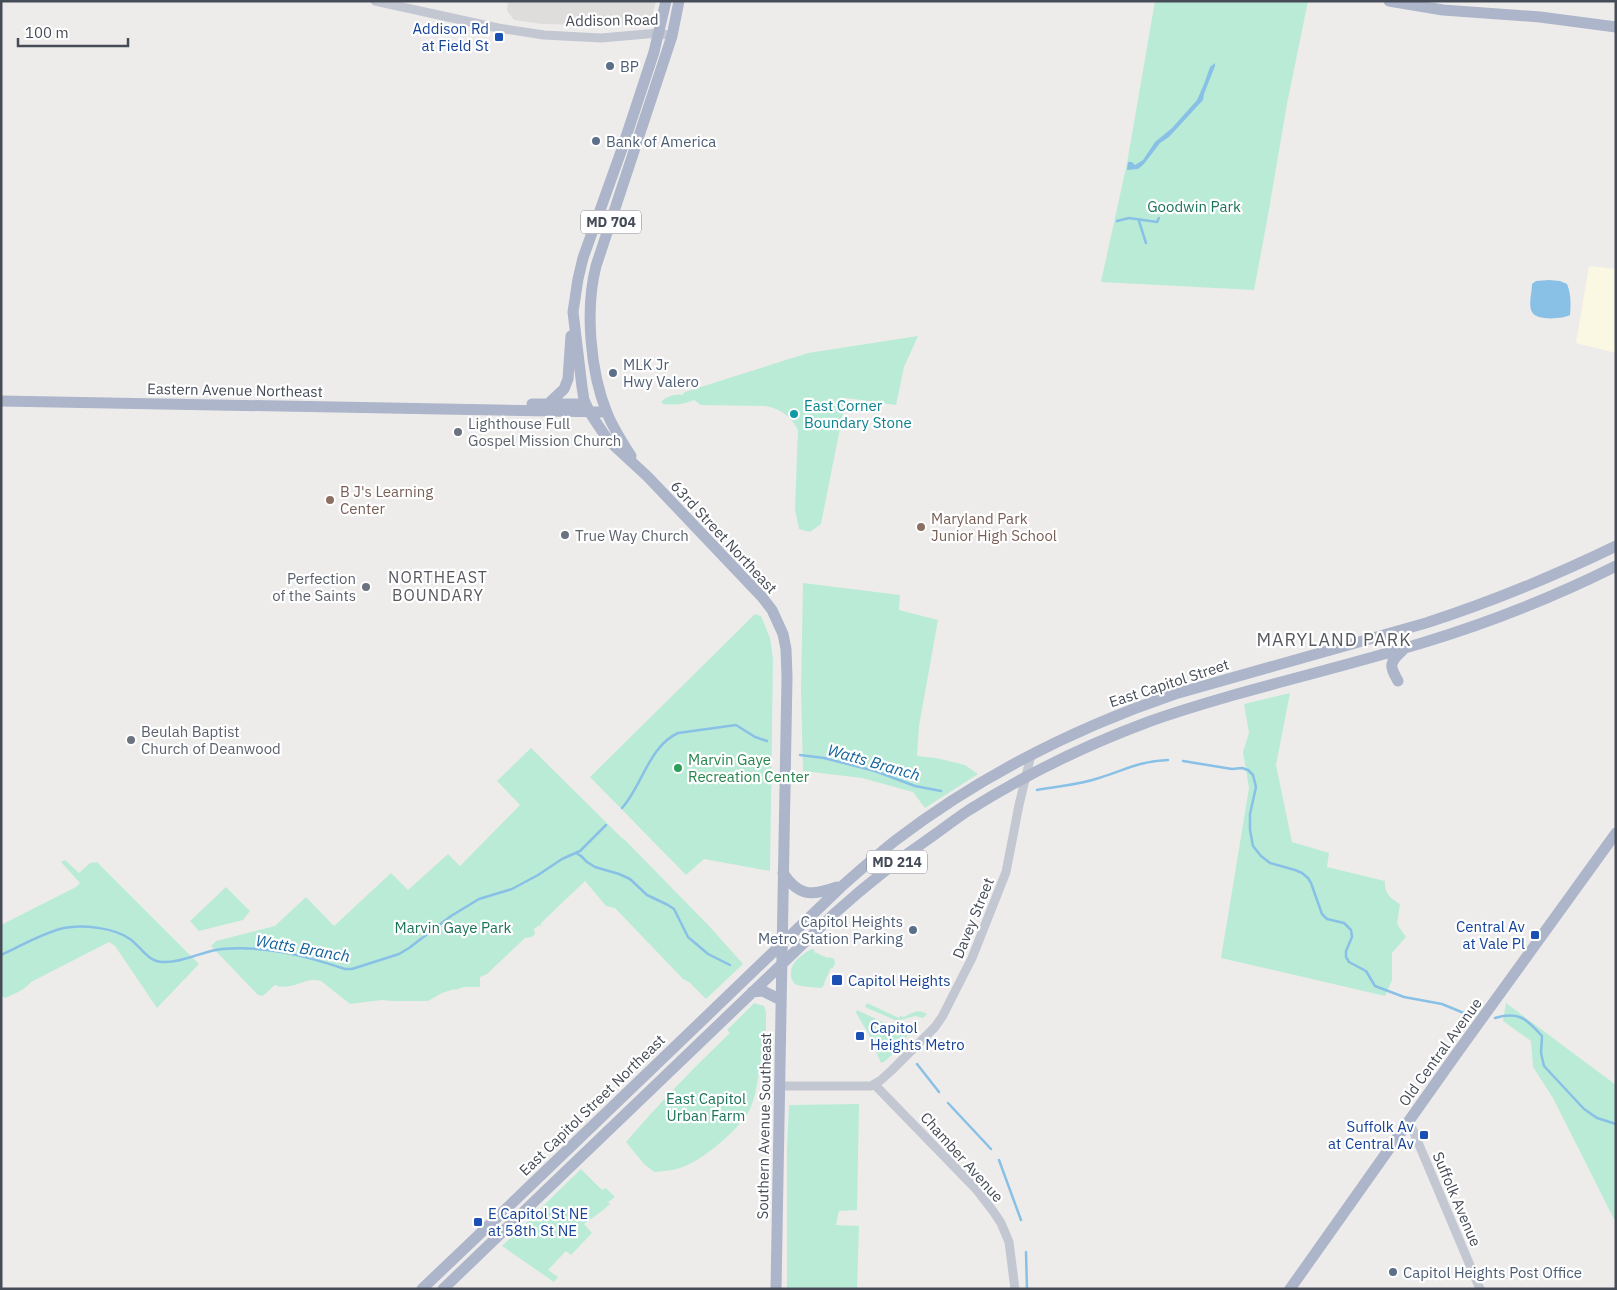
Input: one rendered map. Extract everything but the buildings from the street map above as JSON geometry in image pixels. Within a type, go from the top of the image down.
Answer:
[{"type":"main road","name":"MD 704","points":[[590,413],[584,400],[573,312],[576,290],[583,258],[654,52],[666,1]]},
{"type":"main road","name":"MD 704","points":[[606,412],[598,386],[591,340],[591,289],[596,266],[672,36],[679,1]]},
{"type":"main road","points":[[1389,1],[1443,10],[1540,17],[1616,27]]},
{"type":"main road","points":[[539,411],[564,389],[568,380],[573,312]]},
{"type":"main road","name":"Eastern Avenue Northeast","points":[[1,401],[606,412]]},
{"type":"main road","name":"Eastern Avenue Northeast","points":[[469,410],[482,403],[549,403],[577,404],[590,413]]},
{"type":"main road","name":"63rd Street Northeast","points":[[606,412],[623,443],[648,477]]},
{"type":"main road","name":"63rd Street Northeast","points":[[590,413],[608,440],[648,477],[755,589],[778,622],[786,649],[787,677],[783,873]]},
{"type":"main road","name":"East Capitol Street","points":[[782,943],[878,855],[928,817],[982,782],[1031,755],[1120,714],[1175,694],[1426,623],[1473,607],[1573,567],[1616,546]]},
{"type":"main road","name":"East Capitol Street","points":[[443,1289],[782,963],[867,885],[967,811],[1025,778],[1096,743],[1148,722],[1218,700],[1405,648],[1510,613],[1616,566]]},
{"type":"main road","points":[[1398,682],[1390,664],[1405,648]]},
{"type":"main road","name":"Old Central Avenue","points":[[1290,1289],[1616,833]]},
{"type":"main road","points":[[783,873],[790,883],[801,891],[810,894],[820,893],[844,885]]},
{"type":"main road","name":"Southern Avenue Southeast","points":[[776,1289],[783,873]]},
{"type":"main road","name":"East Capitol Street Northeast","points":[[422,1289],[782,943]]},
{"type":"main road","points":[[752,992],[763,991],[781,1000]]},
{"type":"street","name":"Addison Road","points":[[375,1],[498,28],[544,35],[601,38],[658,33],[672,36]]},
{"type":"street","name":"Davey Street","points":[[874,1084],[892,1070],[935,1027],[972,958],[1006,872],[1031,755]]},
{"type":"street","points":[[780,1086],[866,1086],[874,1084]]},
{"type":"street","name":"Chamber Avenue","points":[[874,1084],[976,1189],[993,1211],[1001,1223],[1009,1242],[1015,1289]]},
{"type":"street","name":"Suffolk Avenue","points":[[1409,1121],[1480,1289]]},
{"type":"shaded area","points":[[508,1],[656,1],[652,17],[640,26],[542,24],[514,20],[507,11]]},
{"type":"shaded area","points":[[1589,266],[1616,269],[1616,353],[1576,343]]},
{"type":"green space","name":"Goodwin Park","points":[[1155,1],[1308,1],[1287,104],[1254,290],[1101,282],[1127,163]]},
{"type":"green space","points":[[918,336],[904,367],[896,405],[846,398],[821,524],[810,532],[799,529],[795,509],[798,430],[789,417],[781,411],[765,406],[701,405],[694,400],[675,404],[663,404],[661,402],[671,396],[682,395],[685,392],[808,353]]},
{"type":"green space","points":[[803,583],[900,595],[899,610],[938,620],[919,726],[917,756],[936,758],[965,765],[978,774],[925,808],[913,792],[862,778],[803,771],[801,690]]},
{"type":"green space","points":[[755,614],[761,616],[770,638],[773,659],[770,871],[704,859],[686,875],[590,777]]},
{"type":"green space","points":[[1290,693],[1276,765],[1292,842],[1329,853],[1327,867],[1385,881],[1389,895],[1400,904],[1397,924],[1406,937],[1392,953],[1392,980],[1385,996],[1221,958],[1249,788],[1243,752],[1249,733],[1244,704]]},
{"type":"green space","name":"Marvin Gaye Park","points":[[531,748],[625,840],[710,927],[743,964],[706,999],[689,982],[683,979],[615,908],[606,906],[585,881],[541,923],[541,926],[539,925],[534,929],[535,934],[532,937],[525,938],[487,974],[480,977],[480,987],[454,989],[428,1001],[382,1000],[350,1004],[321,981],[315,980],[287,987],[275,985],[263,996],[258,995],[211,946],[216,941],[275,926],[306,897],[334,926],[391,873],[408,890],[448,854],[460,866],[520,805],[497,781]]},
{"type":"green space","points":[[65,860],[79,873],[90,863],[97,862],[199,964],[157,1008],[115,946],[109,942],[31,982],[16,993],[5,998],[2,996],[1,925],[76,887],[80,883],[61,862]]},
{"type":"green space","points":[[226,887],[250,911],[243,920],[199,931],[190,921]]},
{"type":"green space","points":[[811,949],[815,950],[814,952],[834,959],[835,964],[821,988],[797,985],[791,978],[794,963]]},
{"type":"green space","name":"East Capitol Urban Farm","points":[[754,1003],[764,1006],[766,1012],[766,1058],[761,1060],[756,1091],[750,1109],[729,1134],[699,1159],[677,1169],[654,1172],[644,1164],[626,1142],[676,1086],[730,1033],[727,1030]]},
{"type":"green space","points":[[867,1003],[899,1018],[900,1016],[904,1017],[918,1011],[927,1014],[923,1018],[915,1016],[897,1021],[865,1007]]},
{"type":"green space","points":[[1506,1003],[1616,1085],[1616,1223],[1553,1098],[1533,1067],[1531,1041],[1503,1021]]},
{"type":"green space","points":[[857,1010],[893,1027],[920,1023],[910,1036],[896,1047],[898,1049],[881,1063],[868,1033],[856,1013]]},
{"type":"green space","points":[[859,1104],[857,1210],[839,1211],[836,1225],[859,1226],[857,1289],[787,1289],[787,1149],[789,1105]]},
{"type":"green space","points":[[581,1169],[602,1190],[606,1188],[615,1197],[608,1202],[610,1204],[602,1211],[584,1224],[592,1233],[571,1255],[566,1251],[548,1270],[558,1277],[554,1282],[502,1246]]},
{"type":"water","points":[[1215,63],[1203,100],[1169,137],[1160,143],[1144,164],[1138,169],[1127,170],[1128,162],[1132,162],[1135,165],[1143,160],[1155,142],[1172,128],[1197,100],[1210,67]]},
{"type":"water","points":[[1549,280],[1567,284],[1570,299],[1570,315],[1544,318],[1534,315],[1532,312],[1530,302],[1532,284],[1536,281]]},
{"type":"waterway","points":[[1117,221],[1129,218],[1157,222],[1159,218]]},
{"type":"waterway","points":[[1139,221],[1146,243]]},
{"type":"waterway","name":"Watts Branch","points":[[622,808],[660,747],[678,733],[736,725],[755,737],[767,741]]},
{"type":"waterway","name":"Watts Branch","points":[[800,755],[824,758],[875,771],[915,786],[941,791]]},
{"type":"waterway","name":"Watts Branch","points":[[1037,790],[1084,782],[1140,764],[1168,760]]},
{"type":"waterway","name":"Watts Branch","points":[[1183,761],[1232,769],[1242,768],[1248,770],[1253,775],[1256,787],[1250,814],[1253,846],[1270,863],[1295,870],[1308,878],[1322,914],[1327,919],[1344,923],[1351,930],[1352,937],[1346,951],[1346,957],[1349,962],[1366,971],[1375,986],[1404,997],[1442,1004],[1471,1016]]},
{"type":"waterway","name":"Watts Branch","points":[[1,955],[56,930],[71,927],[89,927],[124,935],[153,960],[163,962],[178,961],[222,949],[238,948],[269,950],[345,969],[352,969],[399,954],[451,916],[479,899],[512,889],[562,859],[580,851],[606,825]]},
{"type":"waterway","points":[[576,853],[595,867],[630,879],[647,895],[674,909],[688,937],[708,954],[730,965]]},
{"type":"waterway","name":"Watts Branch","points":[[1495,1018],[1510,1015],[1516,1016],[1532,1025],[1542,1036],[1541,1053],[1544,1066],[1584,1109],[1597,1118],[1616,1124]]},
{"type":"waterway","points":[[917,1064],[939,1092]]},
{"type":"waterway","points":[[948,1103],[991,1149]]},
{"type":"waterway","points":[[999,1160],[1021,1220]]},
{"type":"waterway","points":[[1026,1252],[1027,1289]]},
{"type":"place","name":"Addison Rd at Field St","points":[[499,37]]},
{"type":"place","name":"BP","points":[[610,66]]},
{"type":"place","name":"Bank of America","points":[[596,141]]},
{"type":"place","name":"MLK Jr Hwy Valero","points":[[613,373]]},
{"type":"place","name":"East Corner Boundary Stone","points":[[794,414]]},
{"type":"place","name":"Lighthouse Full Gospel Mission Church","points":[[458,432]]},
{"type":"place","name":"B J's Learning Center","points":[[330,500]]},
{"type":"place","name":"Maryland Park Junior High School","points":[[921,527]]},
{"type":"place","name":"True Way Church","points":[[565,535]]},
{"type":"place","name":"Perfection of the Saints","points":[[366,587]]},
{"type":"place","name":"Beulah Baptist Church of Deanwood","points":[[131,740]]},
{"type":"place","name":"Marvin Gaye Recreation Center","points":[[678,768]]},
{"type":"place","name":"Capitol Heights Metro Station Parking","points":[[913,930]]},
{"type":"place","name":"Central Av at Vale Pl","points":[[1535,935]]},
{"type":"place","name":"Capitol Heights","points":[[837,980]]},
{"type":"place","name":"Capitol Heights Metro","points":[[860,1036]]},
{"type":"place","name":"Suffolk Av at Central Av","points":[[1424,1135]]},
{"type":"place","name":"E Capitol St NE at 58th St NE","points":[[478,1222]]},
{"type":"place","name":"Capitol Heights Post Office","points":[[1393,1272]]},
{"type":"district","name":"NORTHEAST BOUNDARY","points":[[438,586]]},
{"type":"district","name":"MARYLAND PARK","points":[[1334,639]]}]
